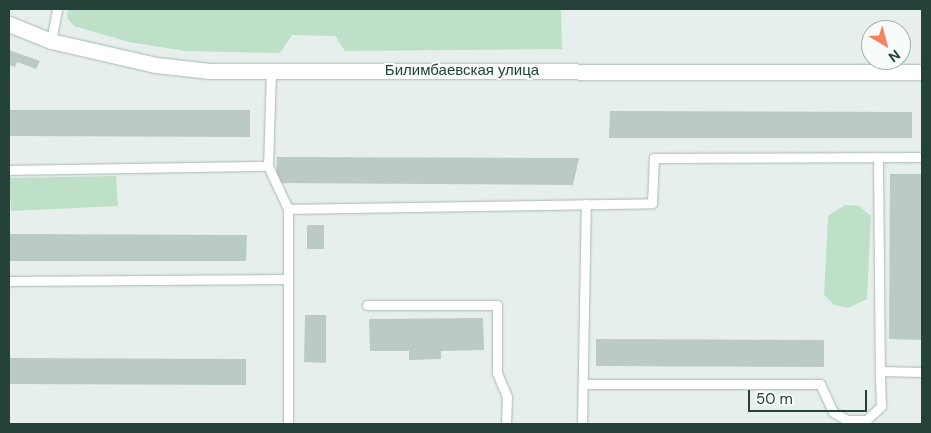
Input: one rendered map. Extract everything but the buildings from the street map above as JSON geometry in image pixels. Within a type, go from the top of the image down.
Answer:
[{"type":"main road","name":"Билимбаевская улица","points":[[9,24],[52,41],[156,65],[210,72],[922,72]]},
{"type":"lane","points":[[52,41],[57,9]]},
{"type":"lane","points":[[271,71],[268,166],[288,209],[288,424]]},
{"type":"lane","points":[[288,209],[652,203],[654,158],[922,157]]},
{"type":"lane","points":[[584,384],[820,384],[833,412],[847,420],[863,422],[881,406],[878,158]]},
{"type":"lane","points":[[9,170],[268,166]]},
{"type":"lane","points":[[582,424],[586,204]]},
{"type":"lane","points":[[9,281],[288,279]]},
{"type":"lane","points":[[367,305],[497,305],[497,373],[507,397],[506,424]]},
{"type":"lane","points":[[880,371],[922,372]]},
{"type":"green space","points":[[68,9],[561,9],[562,49],[345,51],[335,36],[292,35],[280,53],[185,51],[129,42],[74,26],[67,18]]},
{"type":"green space","points":[[116,176],[118,206],[11,211],[9,178]]},
{"type":"green space","points":[[845,205],[859,206],[871,216],[867,299],[848,308],[834,305],[824,295],[828,216]]}]
